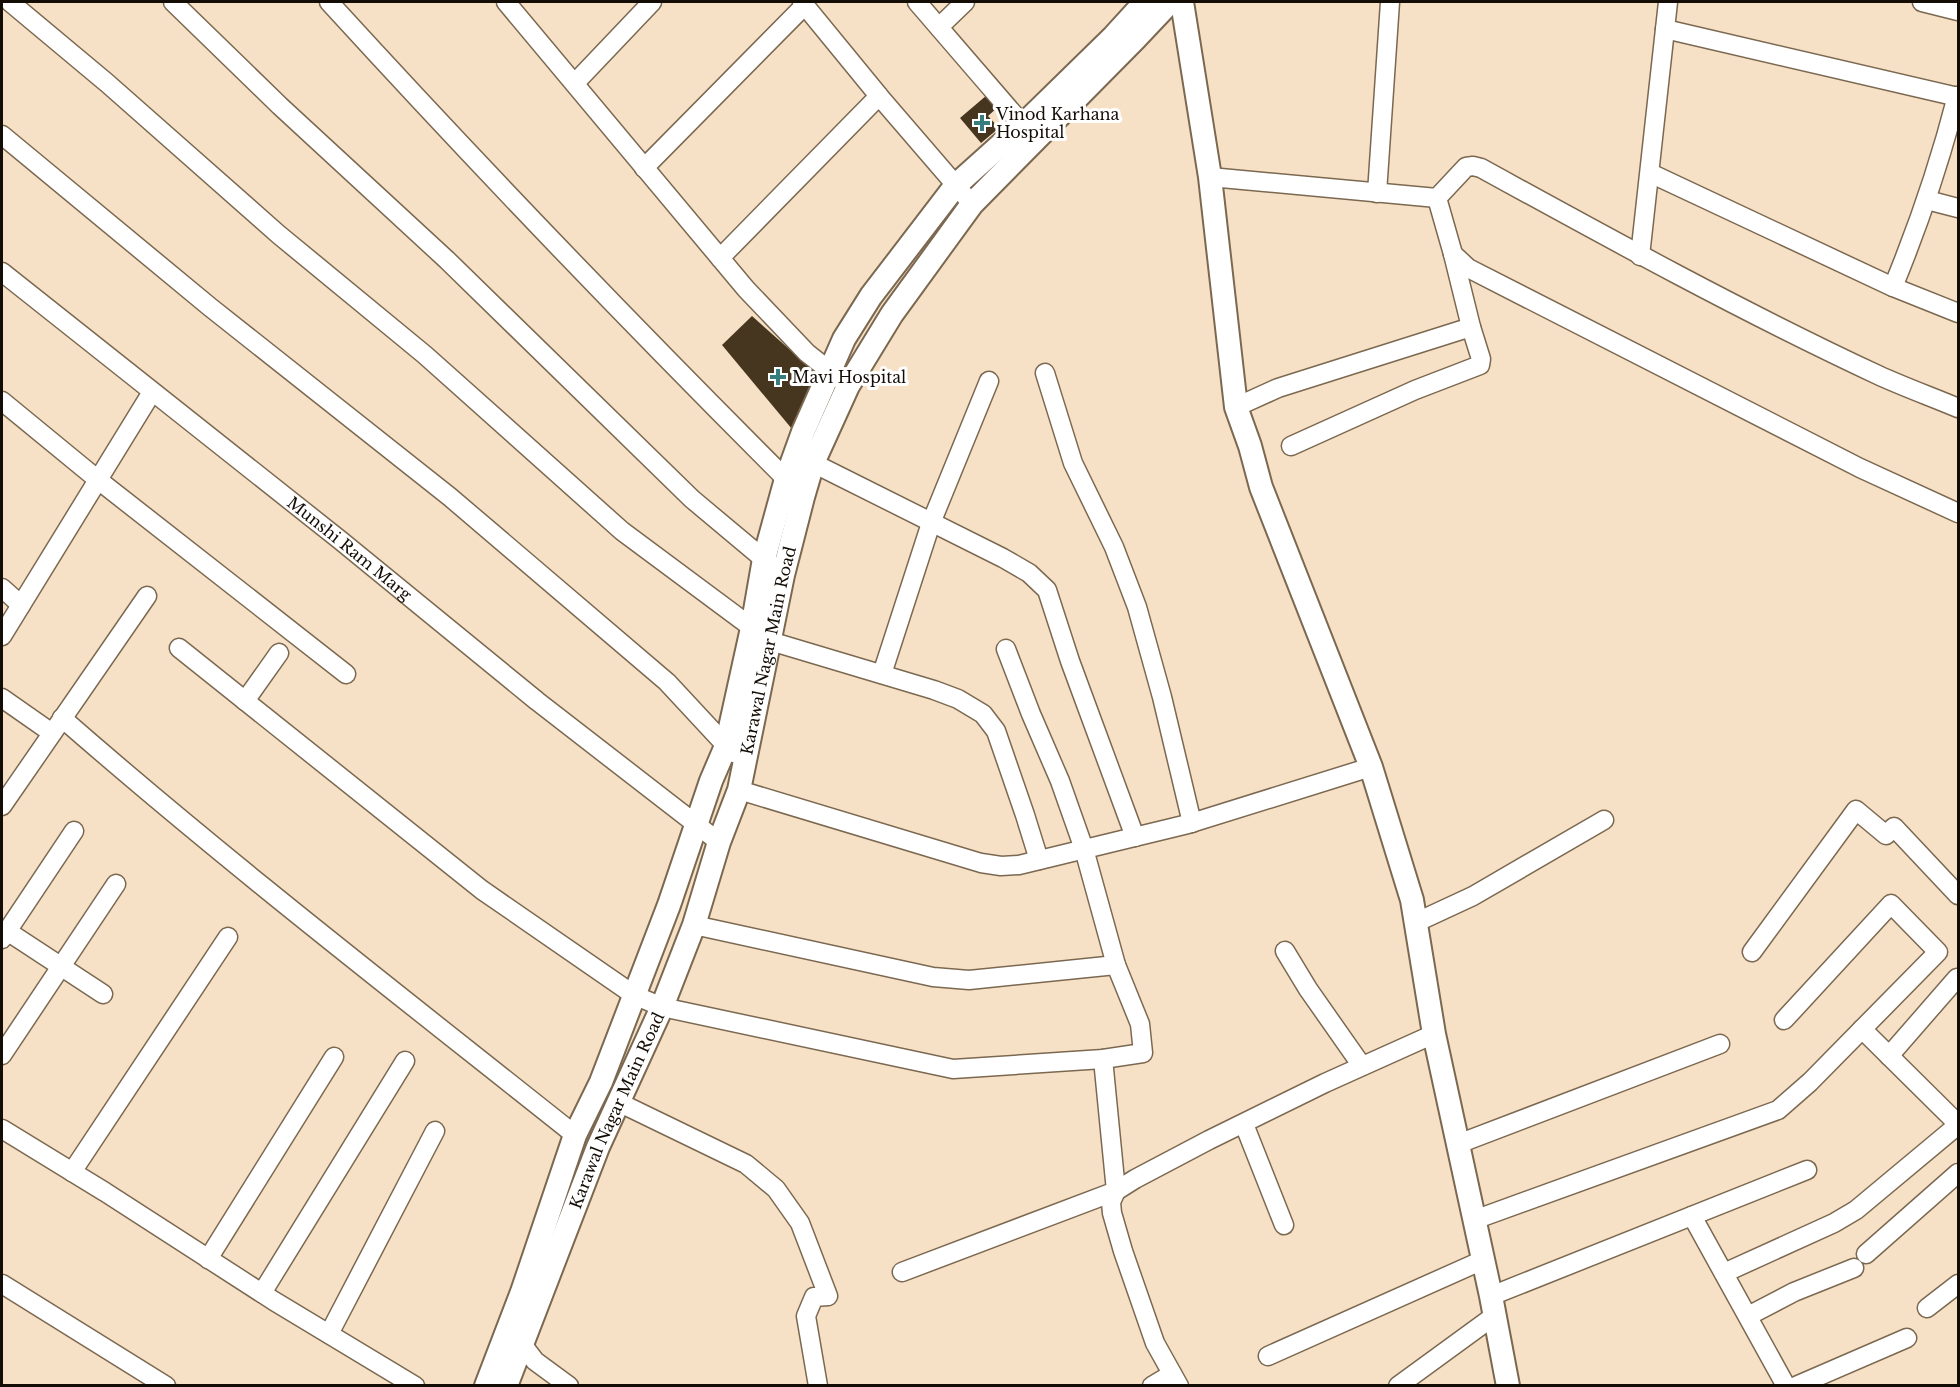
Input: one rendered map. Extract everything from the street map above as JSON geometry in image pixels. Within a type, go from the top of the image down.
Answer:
[{"type":"street","points":[[10,2],[107,83],[278,234],[425,355],[622,531],[752,628],[770,641],[958,699],[983,714],[996,731],[1039,860]]},
{"type":"street","points":[[173,2],[280,106],[447,260],[692,499],[783,575]]},
{"type":"street","points":[[329,2],[623,316],[796,484]]},
{"type":"street","points":[[506,2],[778,324],[807,353],[848,386]]},
{"type":"street","points":[[575,83],[652,2]]},
{"type":"street","points":[[917,2],[1023,125]]},
{"type":"street","points":[[939,27],[965,2]]},
{"type":"street","name":"Karawal Nagar Main Road","points":[[506,1386],[598,1147],[662,1007],[694,925],[719,842],[739,790],[783,575],[803,432],[844,339],[871,296],[956,185],[1023,125],[1114,36],[1145,2]]},
{"type":"street","name":"Karawal Nagar Main Road","points":[[486,1386],[522,1292],[575,1135],[601,1082],[669,905],[726,746],[752,628],[764,559],[796,484],[813,463],[848,386],[891,314],[972,204],[1170,2]]},
{"type":"street","points":[[1182,2],[1209,177],[1236,407],[1261,487],[1371,767],[1412,900],[1434,1034],[1508,1386]]},
{"type":"street","points":[[1377,192],[1390,2]]},
{"type":"street","points":[[1640,256],[1668,2]]},
{"type":"street","points":[[1922,2],[1959,11]]},
{"type":"street","points":[[644,168],[804,3],[879,96],[972,204]]},
{"type":"street","points":[[1665,29],[1958,96],[1927,200],[1893,287]]},
{"type":"street","points":[[720,258],[879,96]]},
{"type":"street","points":[[2,135],[210,307],[450,497],[666,682],[744,766]]},
{"type":"street","points":[[1437,198],[1466,168],[1473,166],[1481,168],[1640,256],[1869,371],[1959,408]]},
{"type":"street","points":[[1650,173],[1893,287],[1959,313]]},
{"type":"street","points":[[1209,177],[1437,198]]},
{"type":"street","points":[[1291,446],[1405,394],[1480,365],[1481,359],[1437,198]]},
{"type":"street","points":[[1927,200],[1959,208]]},
{"type":"street","points":[[1453,254],[1468,268],[1839,457],[1959,513]]},
{"type":"street","name":"Munshi Ram Marg","points":[[2,272],[340,540],[537,701],[719,842]]},
{"type":"street","points":[[1236,407],[1278,388],[1471,327]]},
{"type":"street","points":[[1045,373],[1072,463],[1114,547],[1137,607],[1162,697],[1192,823]]},
{"type":"street","points":[[882,674],[931,523],[989,381]]},
{"type":"street","points":[[2,636],[152,392]]},
{"type":"street","points":[[2,401],[97,479],[346,674]]},
{"type":"street","points":[[813,463],[1004,558],[1029,573],[1047,590],[1070,661],[1135,837]]},
{"type":"street","points":[[2,588],[21,604]]},
{"type":"street","points":[[2,806],[147,596]]},
{"type":"street","points":[[179,648],[482,890],[634,995],[662,1007],[953,1069],[1103,1059],[1143,1053],[1140,1024],[1116,965],[1084,849],[1060,781],[1006,649]]},
{"type":"street","points":[[245,701],[279,653]]},
{"type":"street","points":[[2,698],[57,726],[127,775],[575,1135]]},
{"type":"street","points":[[739,790],[981,863],[1001,866],[1019,865],[1192,823],[1371,767]]},
{"type":"street","points":[[1752,952],[1856,810],[1886,835],[1894,827],[1959,894]]},
{"type":"street","points":[[1417,922],[1491,886],[1604,820]]},
{"type":"street","points":[[74,831],[4,935],[60,966],[103,994]]},
{"type":"street","points":[[2,1055],[116,884]]},
{"type":"street","points":[[1474,1220],[1778,1110],[1797,1094],[1938,952],[1891,904],[1784,1020]]},
{"type":"street","points":[[694,925],[933,977],[958,980],[1116,965]]},
{"type":"street","points":[[72,1172],[228,938]]},
{"type":"street","points":[[1285,951],[1362,1066]]},
{"type":"street","points":[[1889,1056],[1959,979]]},
{"type":"street","points":[[1724,1273],[1856,1210],[1959,1125],[1862,1029]]},
{"type":"street","points":[[902,1272],[1116,1191],[1209,1140],[1434,1034]]},
{"type":"street","points":[[1458,1144],[1720,1044]]},
{"type":"street","points":[[208,1258],[334,1057]]},
{"type":"street","points":[[1103,1059],[1116,1191],[1111,1202],[1112,1213],[1122,1251],[1155,1343],[1175,1380],[1152,1386]]},
{"type":"street","points":[[262,1293],[405,1061]]},
{"type":"street","points":[[618,1102],[746,1164],[776,1189],[800,1223],[828,1296],[814,1297],[806,1316],[818,1386]]},
{"type":"street","points":[[1244,1124],[1284,1225]]},
{"type":"street","points":[[2,1129],[262,1293],[415,1386]]},
{"type":"street","points":[[329,1334],[435,1131]]},
{"type":"street","points":[[1398,1386],[1493,1306],[1692,1216],[1808,1170]]},
{"type":"street","points":[[1748,1316],[1860,1261],[1959,1173]]},
{"type":"street","points":[[1692,1216],[1786,1386]]},
{"type":"street","points":[[1268,1356],[1483,1260]]},
{"type":"street","points":[[2,1284],[166,1386]]},
{"type":"street","points":[[1927,1308],[1959,1284]]},
{"type":"street","points":[[1796,1386],[1907,1338]]},
{"type":"street","points":[[522,1344],[535,1361],[569,1386]]},
{"type":"building","points":[[987,95],[998,107],[988,116],[999,128],[981,143],[960,118]]},
{"type":"building","points":[[752,316],[816,373],[792,429],[722,345]]},
{"type":"place","name":"Vinod Karhana Hospital","points":[[982,123]]},
{"type":"place","name":"Mavi Hospital","points":[[778,377]]}]
